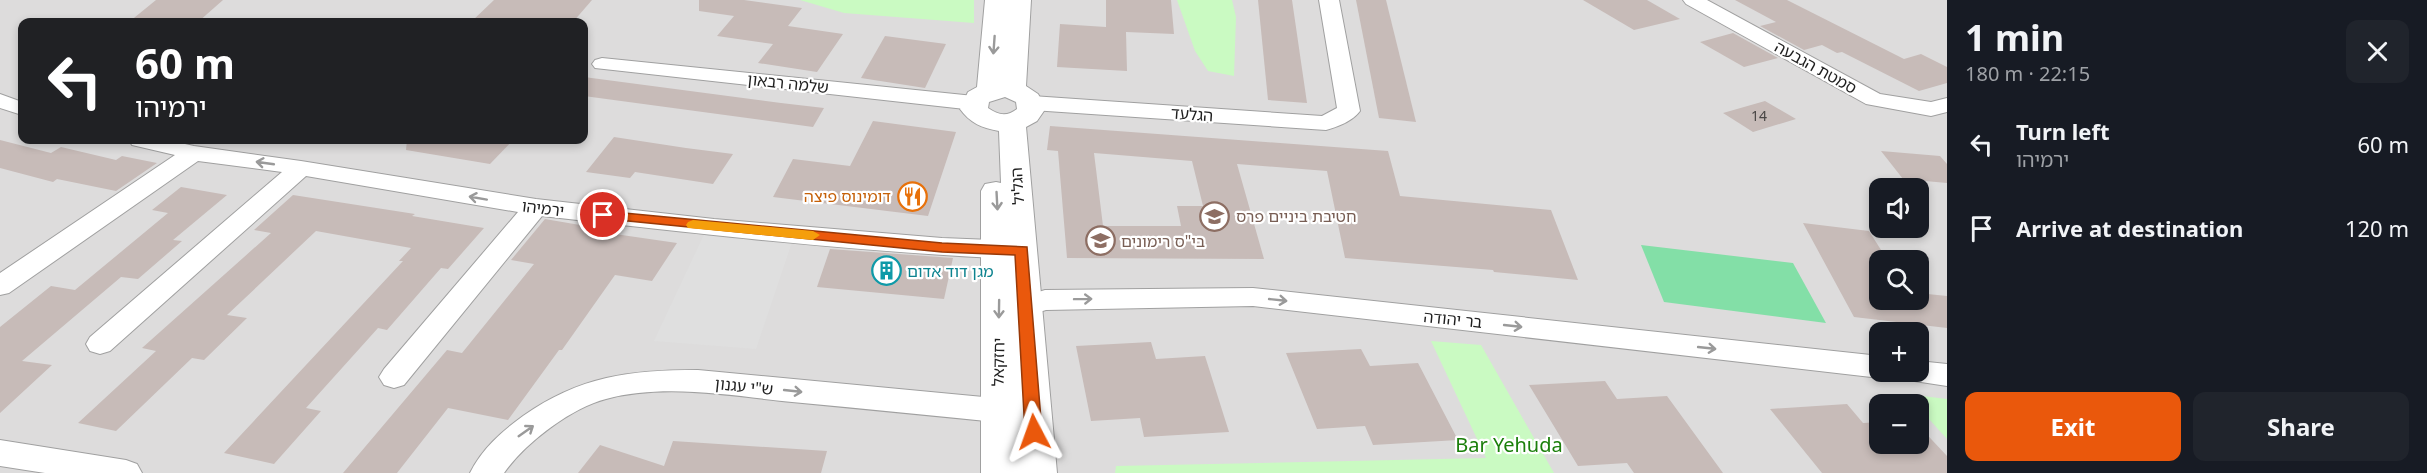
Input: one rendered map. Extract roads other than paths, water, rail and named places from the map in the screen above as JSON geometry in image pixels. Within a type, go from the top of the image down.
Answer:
[{"type":"street","name":"הגליל","points":[[997,0],[1011,250]]},
{"type":"street","name":"הגליל","points":[[1002,105],[1019,0]]},
{"type":"street","name":"הגלעד","points":[[1002,105],[1326,123],[1349,111],[1329,0]]},
{"type":"street","name":"סמטת הגבעה","points":[[1693,0],[1874,99],[1931,109],[1947,105]]},
{"type":"street","name":"שלמה רבאון","points":[[602,64],[1002,105]]},
{"type":"street","points":[[0,101],[18,108]]},
{"type":"street","name":"ירמיהו","points":[[157,144],[194,153],[301,168],[536,207],[714,227],[942,247],[1011,250]]},
{"type":"street","points":[[0,286],[194,153]]},
{"type":"street","points":[[100,344],[301,168]]},
{"type":"street","points":[[394,377],[536,207]]},
{"type":"street","name":"יחזקאל","points":[[1001,473],[1015,412],[1026,306],[1011,250]]},
{"type":"street","name":"יחזקאל","points":[[1011,250],[1015,412],[1037,473]]},
{"type":"street","name":"בר יהודה","points":[[1026,306],[1045,300],[1252,297],[1869,366]]},
{"type":"street","points":[[1929,373],[1947,375]]},
{"type":"street","name":"ש\"י עגנון","points":[[486,473],[511,442],[556,411],[591,392],[626,384],[653,381],[698,381],[1015,412]]},
{"type":"street","points":[[0,453],[126,473]]},
{"type":"place","name":"דומינוס פיצה","points":[[912,196]]},
{"type":"place","name":"חטיבת ביניים פרס","points":[[1215,216]]},
{"type":"place","name":"בי\"ס רימונים","points":[[1100,241]]},
{"type":"place","name":"מגן דוד אדום","points":[[886,271]]},
{"type":"park label","name":"Bar Yehuda","points":[[1509,445]]}]
